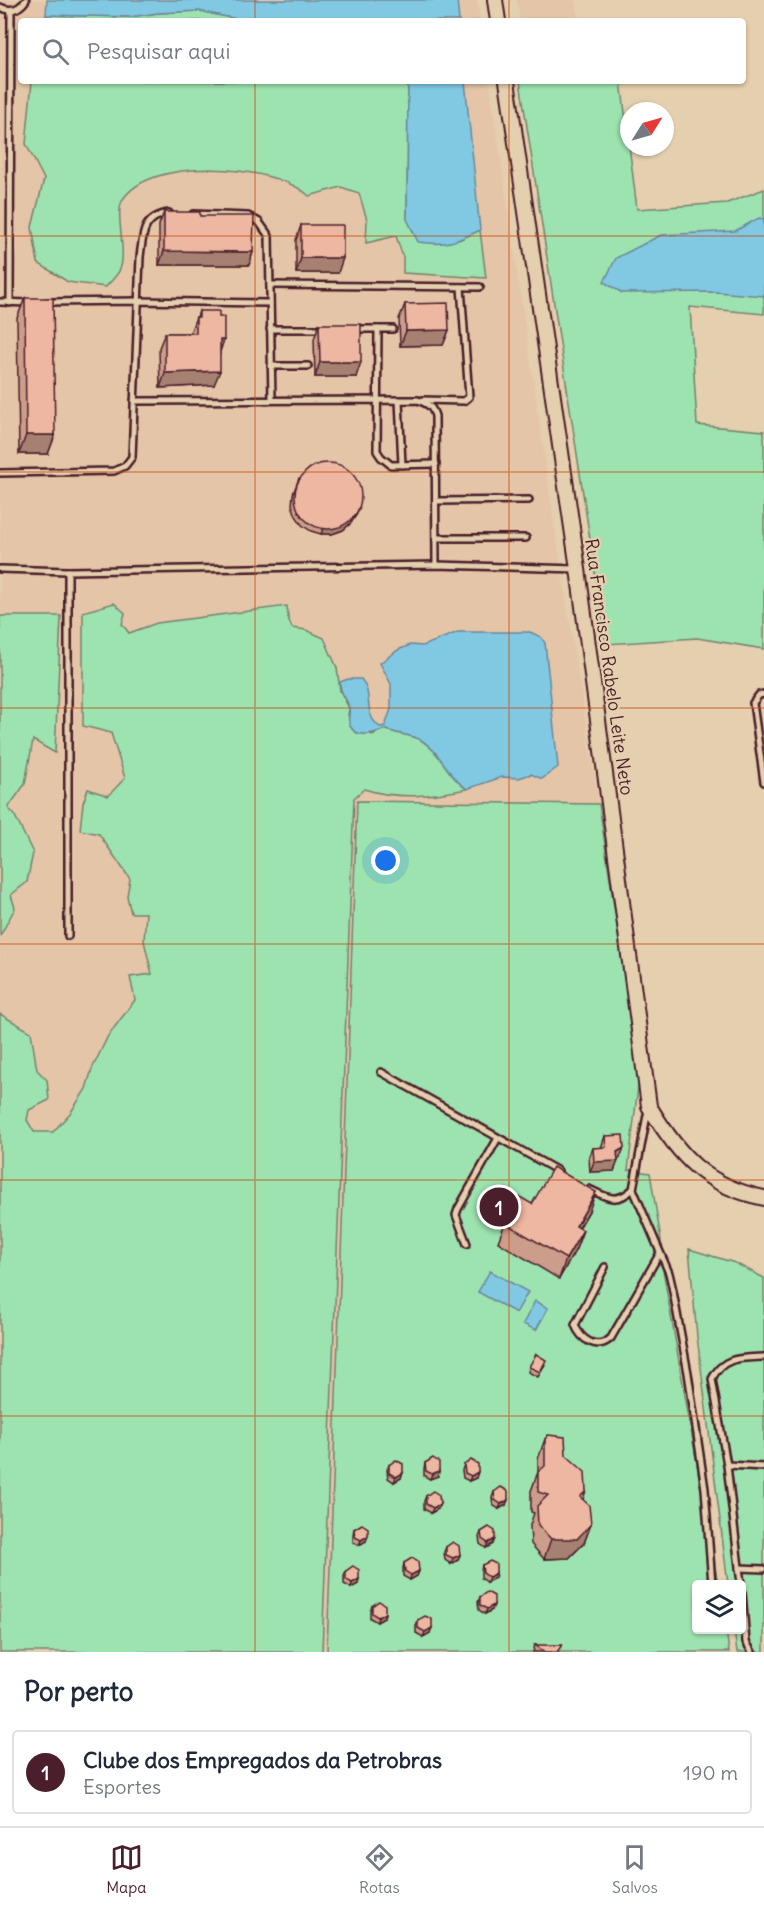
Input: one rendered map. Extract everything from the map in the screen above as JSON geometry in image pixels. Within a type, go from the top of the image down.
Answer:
[{"type":"street","points":[[495,0],[498,18]]},
{"type":"street","name":"Rua Francisco Rabelo Leite Neto","points":[[507,84],[578,569],[649,1106],[663,1131],[689,1162],[718,1184],[744,1194],[764,1198]]},
{"type":"lane","points":[[0,7],[18,9],[26,0]]},
{"type":"lane","points":[[10,303],[11,10]]},
{"type":"lane","points":[[0,473],[114,471],[125,466],[132,457],[137,301],[144,228],[152,218],[166,213],[178,213]]},
{"type":"lane","points":[[189,214],[248,216],[259,222],[268,236],[272,400]]},
{"type":"lane","points":[[270,285],[480,287]]},
{"type":"lane","points":[[134,401],[464,400],[469,397],[461,287]]},
{"type":"lane","points":[[0,302],[270,303]]},
{"type":"lane","points":[[270,329],[330,329]]},
{"type":"lane","points":[[354,329],[393,329]]},
{"type":"lane","points":[[378,329],[377,451],[391,465],[436,464]]},
{"type":"lane","points":[[271,366],[308,366]]},
{"type":"lane","points":[[399,400],[402,465]]},
{"type":"lane","points":[[418,400],[432,408],[435,416],[436,565]]},
{"type":"lane","points":[[436,501],[529,500]]},
{"type":"lane","points":[[436,538],[526,538]]},
{"type":"lane","points":[[0,569],[68,571],[436,565],[578,569]]},
{"type":"lane","points":[[68,571],[68,936]]},
{"type":"lane","points":[[764,694],[759,695],[753,704],[764,782]]},
{"type":"lane","points":[[381,1072],[569,1177]]},
{"type":"lane","points":[[649,1106],[633,1189],[672,1286],[688,1373],[705,1489],[712,1580]]},
{"type":"lane","points":[[467,1244],[456,1215],[498,1138]]},
{"type":"lane","points":[[579,1183],[614,1199],[625,1197],[633,1189]]},
{"type":"lane","points":[[605,1267],[575,1325],[582,1337],[600,1344],[611,1338],[660,1253]]},
{"type":"lane","points":[[740,1580],[727,1465],[712,1379],[717,1370],[737,1358],[764,1357]]},
{"type":"lane","points":[[727,1465],[764,1467]]},
{"type":"lane","points":[[739,1568],[764,1569]]},
{"type":"lane","points":[[745,1634],[746,1642],[752,1652]]},
{"type":"shaded area","points":[[0,0],[477,0],[480,18],[18,18],[18,84],[489,84],[561,569],[599,804],[357,801],[327,1652],[0,1652]]},
{"type":"shaded area","points":[[517,0],[575,0],[578,18],[520,18]]},
{"type":"green space","points":[[199,11],[232,18],[45,18],[46,15],[130,17]]},
{"type":"green space","points":[[32,84],[408,84],[407,219],[459,240],[480,230],[486,278],[403,273],[403,257],[396,236],[366,243],[367,220],[359,193],[341,187],[309,196],[292,185],[269,177],[242,171],[212,169],[157,176],[136,186],[122,201],[120,207],[122,262],[118,274],[106,287],[68,282],[38,263],[32,227],[44,179],[26,144]]},
{"type":"green space","points":[[520,84],[621,84],[624,102],[620,102],[620,156],[630,156],[637,209],[727,203],[764,189],[764,314],[690,307],[697,425],[764,431],[764,649],[697,638],[606,644]]},
{"type":"green space","points":[[114,603],[125,613],[122,624],[129,633],[157,623],[287,606],[292,628],[306,630],[324,638],[337,668],[340,691],[349,708],[348,716],[372,735],[385,729],[421,740],[434,751],[454,778],[467,789],[441,794],[402,796],[364,789],[354,798],[322,1652],[0,1652],[0,1014],[31,1032],[37,1070],[47,1080],[49,1100],[29,1110],[27,1120],[34,1132],[53,1132],[71,1112],[86,1089],[92,1069],[108,1036],[135,1000],[130,977],[152,974],[144,941],[146,913],[131,913],[127,896],[130,879],[99,834],[80,830],[83,803],[88,789],[108,796],[125,778],[111,733],[83,726],[83,612]]},
{"type":"green space","points":[[0,616],[61,616],[55,753],[33,740],[25,784],[8,808],[14,814],[33,853],[27,882],[11,895],[15,908],[0,936]]},
{"type":"green space","points":[[357,801],[599,804],[639,1078],[628,1170],[650,1173],[661,1240],[660,1253],[717,1580],[692,1580],[692,1634],[727,1634],[729,1652],[327,1652]]},
{"type":"green space","points":[[689,1249],[735,1263],[764,1278],[764,1652],[737,1652],[735,1634],[746,1634],[746,1580],[728,1580],[697,1336]]},
{"type":"water","points":[[47,0],[457,0],[459,18],[232,18],[199,11],[130,17],[46,15]]},
{"type":"water","points":[[408,84],[465,84],[480,230],[450,242],[418,242],[407,219]]},
{"type":"water","points":[[759,218],[764,219],[764,296],[716,292],[622,293],[604,282],[616,258],[661,235],[735,231]]},
{"type":"water","points":[[458,632],[530,632],[541,637],[545,643],[558,767],[542,779],[531,774],[519,778],[502,777],[467,789],[454,778],[434,751],[417,738],[385,729],[375,733],[359,734],[351,728],[348,705],[341,691],[340,682],[348,679],[361,679],[367,691],[371,716],[380,727],[385,726],[391,709],[391,684],[380,663],[398,650],[410,645],[423,646]]},
{"type":"water","points":[[490,1271],[528,1292],[516,1313],[478,1292]]},
{"type":"water","points":[[535,1301],[548,1308],[536,1330],[523,1324]]},
{"type":"building","points":[[164,212],[200,212],[200,216],[254,216],[253,252],[164,251]]},
{"type":"building","points":[[301,225],[343,225],[343,258],[301,258]]},
{"type":"building","points":[[25,298],[53,298],[55,435],[26,435]]},
{"type":"building","points":[[448,303],[449,330],[406,331],[405,304]]},
{"type":"building","points":[[199,311],[219,311],[219,317],[224,317],[224,340],[220,340],[220,371],[165,373],[165,333],[196,333],[196,317],[199,317]]},
{"type":"building","points":[[319,324],[361,324],[361,362],[320,362]]},
{"type":"building","points":[[334,463],[352,472],[359,483],[361,496],[359,509],[352,520],[341,527],[322,529],[304,520],[297,509],[295,490],[304,472],[315,465]]},
{"type":"building","points":[[623,1135],[624,1148],[617,1152],[618,1161],[594,1162],[593,1148],[606,1147],[605,1136]]},
{"type":"building","points":[[553,1167],[596,1192],[576,1226],[583,1230],[566,1259],[505,1223],[520,1197],[532,1204]]},
{"type":"building","points":[[536,1354],[546,1360],[540,1372],[529,1367]]},
{"type":"building","points":[[548,1435],[565,1437],[566,1455],[585,1472],[586,1491],[580,1497],[589,1505],[591,1524],[577,1539],[551,1539],[538,1525],[537,1506],[548,1495],[538,1492],[538,1472],[545,1466],[545,1439]]},
{"type":"building","points":[[433,1458],[439,1462],[439,1471],[432,1474],[426,1471],[425,1463]]},
{"type":"building","points":[[396,1460],[403,1464],[403,1473],[396,1477],[389,1473],[389,1465]]},
{"type":"building","points":[[471,1460],[478,1464],[478,1472],[471,1476],[465,1473],[464,1465]]},
{"type":"building","points":[[501,1487],[508,1491],[508,1500],[501,1504],[495,1500],[494,1492]]},
{"type":"building","points":[[433,1491],[439,1495],[440,1504],[433,1508],[426,1504],[426,1496]]},
{"type":"building","points":[[362,1524],[368,1528],[368,1536],[361,1540],[355,1537],[354,1529]]},
{"type":"building","points":[[489,1527],[495,1531],[495,1539],[488,1543],[482,1539],[481,1532]]},
{"type":"building","points":[[453,1542],[459,1546],[460,1555],[453,1558],[446,1555],[446,1547]]},
{"type":"building","points":[[412,1558],[418,1562],[419,1571],[411,1575],[405,1571],[404,1563]]},
{"type":"building","points":[[490,1561],[496,1564],[496,1573],[489,1577],[483,1573],[482,1565]]},
{"type":"building","points":[[353,1566],[359,1570],[359,1579],[352,1583],[346,1579],[346,1571]]},
{"type":"building","points":[[487,1592],[494,1596],[494,1605],[487,1609],[480,1605],[480,1597]]},
{"type":"building","points":[[379,1601],[385,1605],[385,1613],[378,1617],[372,1613],[372,1606]]},
{"type":"building","points":[[425,1616],[432,1619],[432,1628],[425,1632],[418,1628],[418,1620]]},
{"type":"building","points":[[535,1645],[562,1645],[557,1652],[545,1652]]},
{"type":"place","name":"Clube dos Empregados da Petrobras","points":[[499,1207]]}]
